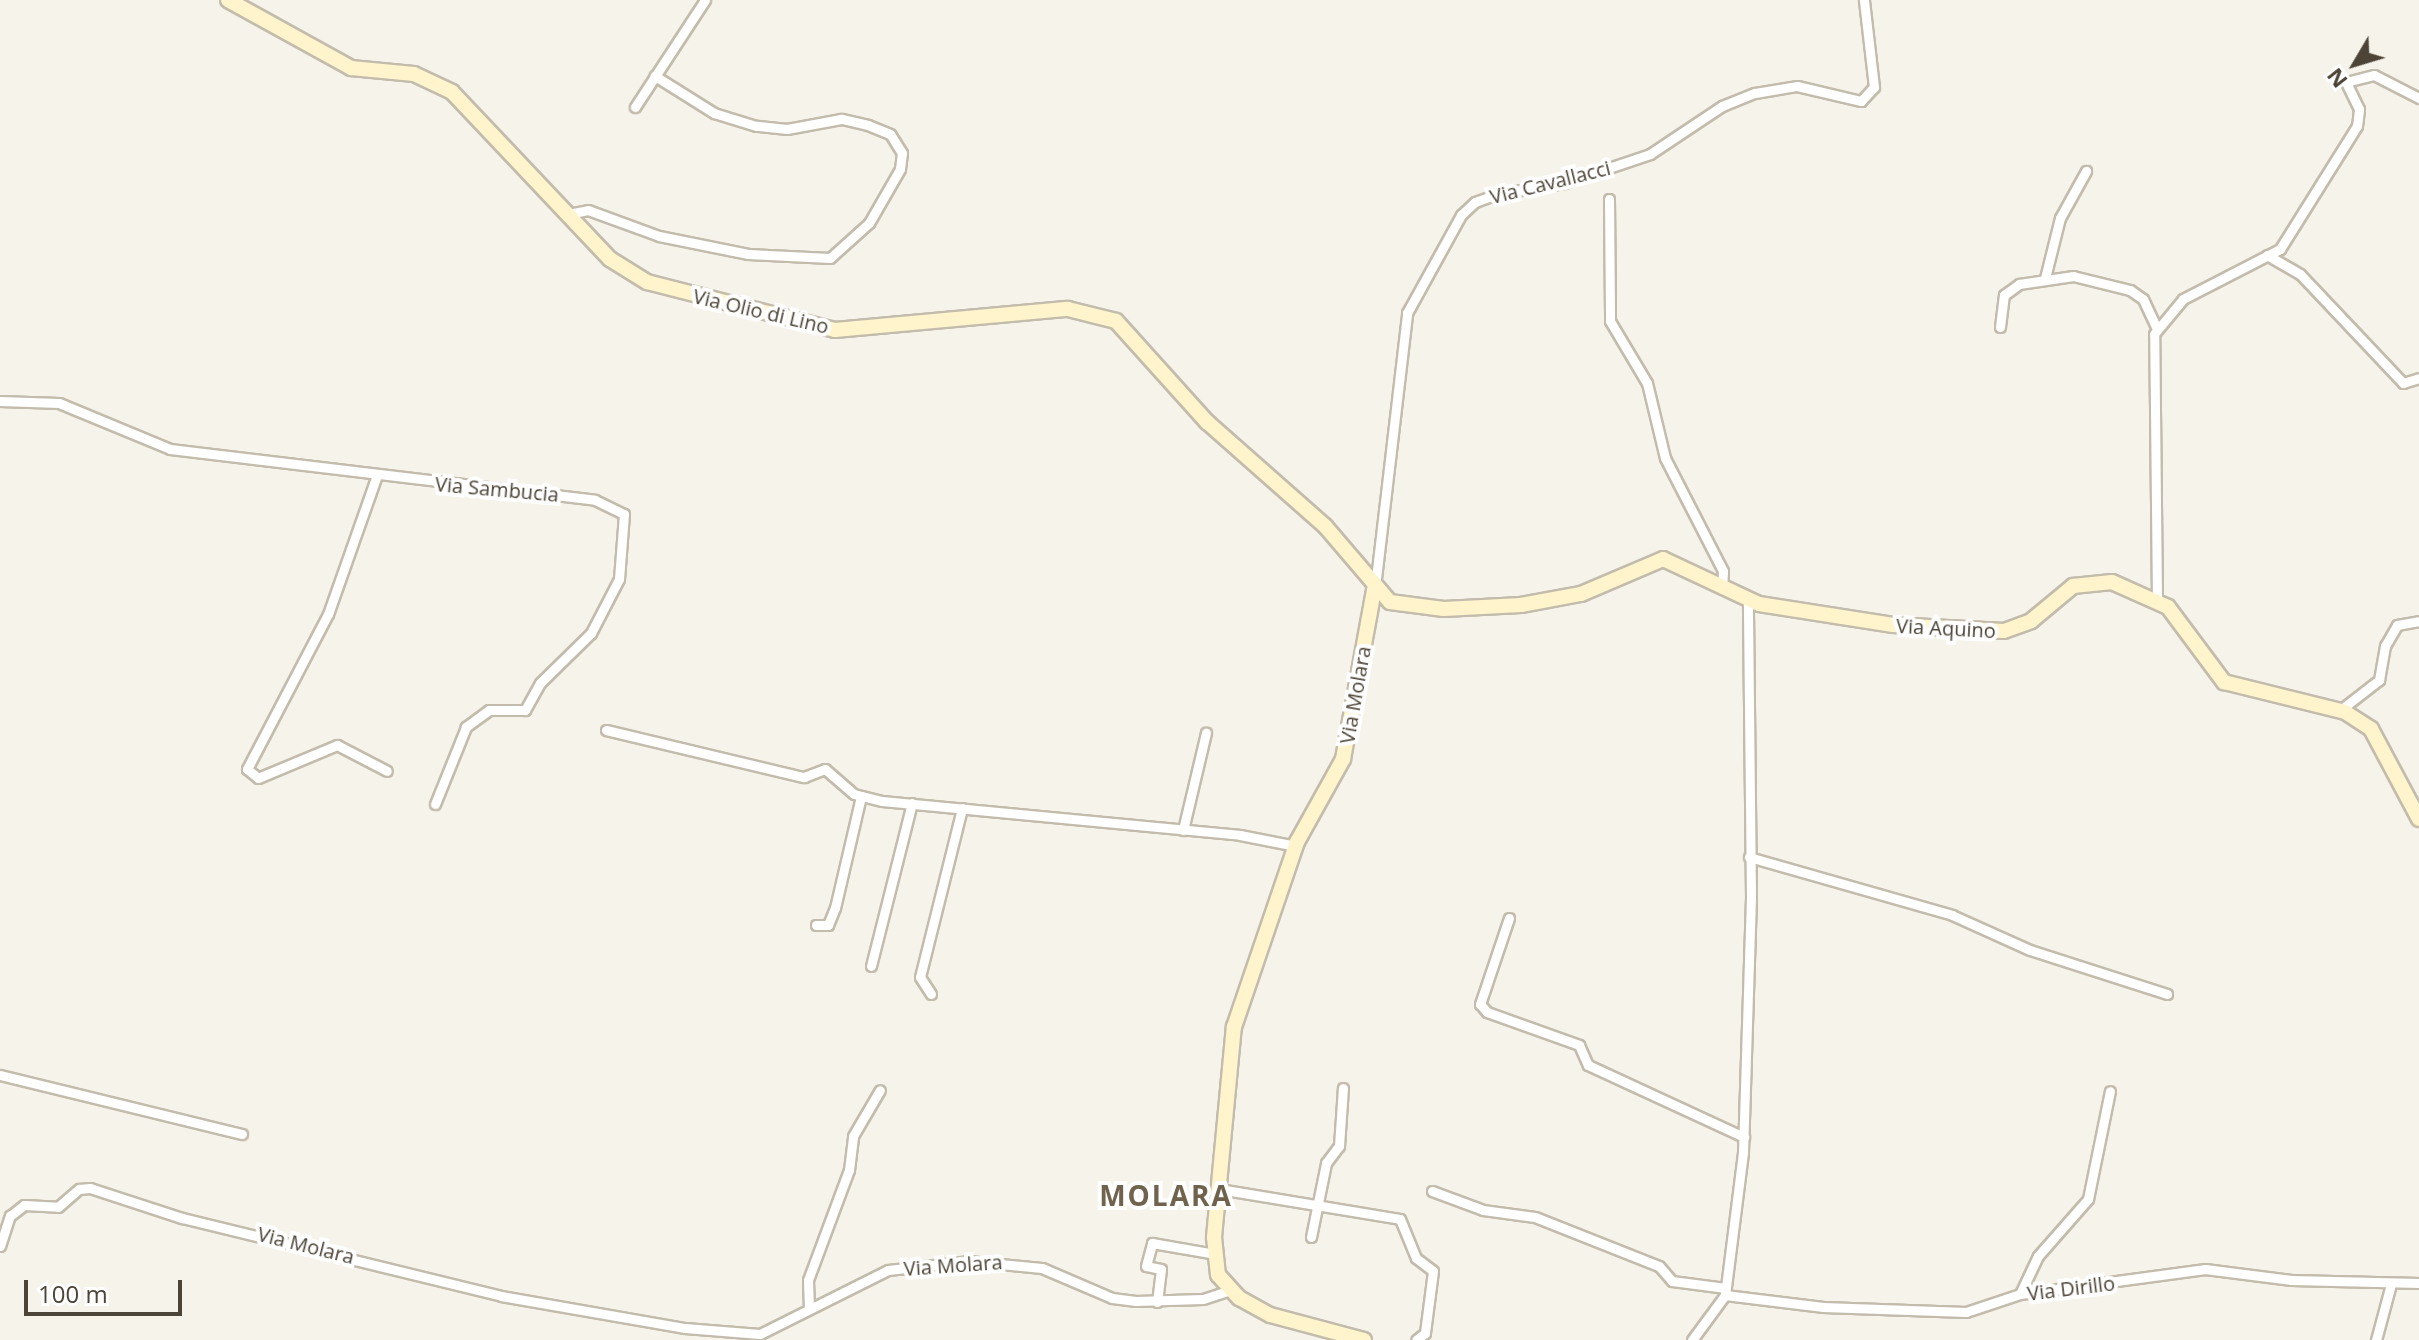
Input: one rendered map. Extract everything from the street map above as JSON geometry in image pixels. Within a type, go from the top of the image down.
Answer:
[{"type":"street","name":"Via Olio di Lino","points":[[228,0],[351,68],[435,80],[610,259],[647,282],[803,325],[835,330],[1068,309],[1116,321],[1207,422],[1325,526],[1374,590]]},
{"type":"street","points":[[635,107],[705,0]]},
{"type":"street","name":"Via Cavallacci","points":[[1374,590],[1407,313],[1461,215],[1475,202],[1497,194],[1564,183],[1650,154],[1722,106],[1755,93],[1797,86],[1861,101],[1874,87],[1864,0]]},
{"type":"street","points":[[2157,600],[2151,360],[2157,329],[2183,299],[2280,249],[2357,126],[2359,109],[2346,82],[2374,75],[2419,98]]},
{"type":"street","points":[[568,214],[588,210],[659,236],[748,254],[830,258],[869,223],[900,169],[902,153],[890,134],[868,125],[841,119],[787,129],[756,126],[714,113],[655,76]]},
{"type":"street","points":[[2045,278],[2060,218],[2086,171]]},
{"type":"street","points":[[1609,199],[1610,321],[1647,383],[1665,458],[1723,571],[1722,589]]},
{"type":"street","points":[[2267,255],[2300,274],[2403,383],[2419,378]]},
{"type":"street","points":[[2000,327],[2004,295],[2045,278],[2073,276],[2130,290],[2143,299],[2157,329]]},
{"type":"street","name":"Via Sambucia","points":[[0,401],[59,403],[170,449],[331,464],[377,475],[595,500],[624,514],[619,579],[591,633],[540,683],[525,710],[489,710],[466,727],[435,804]]},
{"type":"street","points":[[377,475],[328,614],[247,769],[258,778],[337,745],[387,771]]},
{"type":"street","name":"Via Aquino","points":[[1374,590],[1390,602],[1444,609],[1521,605],[1581,594],[1663,559],[1748,600],[1893,625],[2004,631],[2031,621],[2062,593],[2084,583],[2112,582],[2157,600],[2188,627],[2216,678],[2339,711],[2381,740],[2419,819]]},
{"type":"street","name":"Via Molara","points":[[1231,1290],[1218,1275],[1216,1254],[1234,1027],[1296,846],[1343,759],[1374,590]]},
{"type":"street","points":[[1692,1340],[1726,1291],[1744,1137],[1749,857],[1748,600]]},
{"type":"street","points":[[2339,711],[2379,680],[2385,646],[2397,625],[2419,621]]},
{"type":"street","points":[[606,730],[804,777],[825,769],[861,796],[1183,830],[1296,846]]},
{"type":"street","points":[[1183,830],[1206,733]]},
{"type":"street","points":[[816,925],[828,925],[835,908],[861,796]]},
{"type":"street","points":[[871,966],[912,803]]},
{"type":"street","points":[[931,994],[920,977],[962,808]]},
{"type":"street","points":[[1749,857],[1952,915],[2030,950],[2167,994]]},
{"type":"street","points":[[1509,918],[1480,1004],[1487,1012],[1579,1045],[1588,1065],[1744,1137]]},
{"type":"street","points":[[0,1075],[242,1134]]},
{"type":"street","points":[[1311,1237],[1326,1163],[1339,1146],[1343,1088]]},
{"type":"street","points":[[809,1309],[808,1280],[849,1170],[853,1136],[880,1090]]},
{"type":"street","points":[[2020,1294],[2038,1256],[2088,1199],[2110,1091]]},
{"type":"street","name":"Via Molara","points":[[0,1246],[10,1216],[24,1205],[58,1207],[79,1189],[90,1188],[182,1218],[629,1321],[760,1334],[888,1270],[1006,1260],[1112,1298],[1157,1302],[1231,1290]]},
{"type":"street","points":[[1219,1189],[1400,1219],[1416,1258],[1433,1271],[1425,1333],[1416,1340]]},
{"type":"street","name":"Via Dirillo","points":[[1432,1191],[1483,1210],[1535,1217],[1659,1266],[1672,1281],[1823,1307],[1966,1312],[2020,1294],[2205,1269],[2391,1284],[2419,1283]]},
{"type":"street","points":[[1157,1302],[1161,1269],[1146,1266],[1152,1243],[1216,1254]]},
{"type":"street","points":[[2376,1340],[2391,1284]]},
{"type":"street","points":[[1231,1290],[1270,1315],[1364,1340]]},
{"type":"district","name":"MOLARA","points":[[1166,1195]]}]
